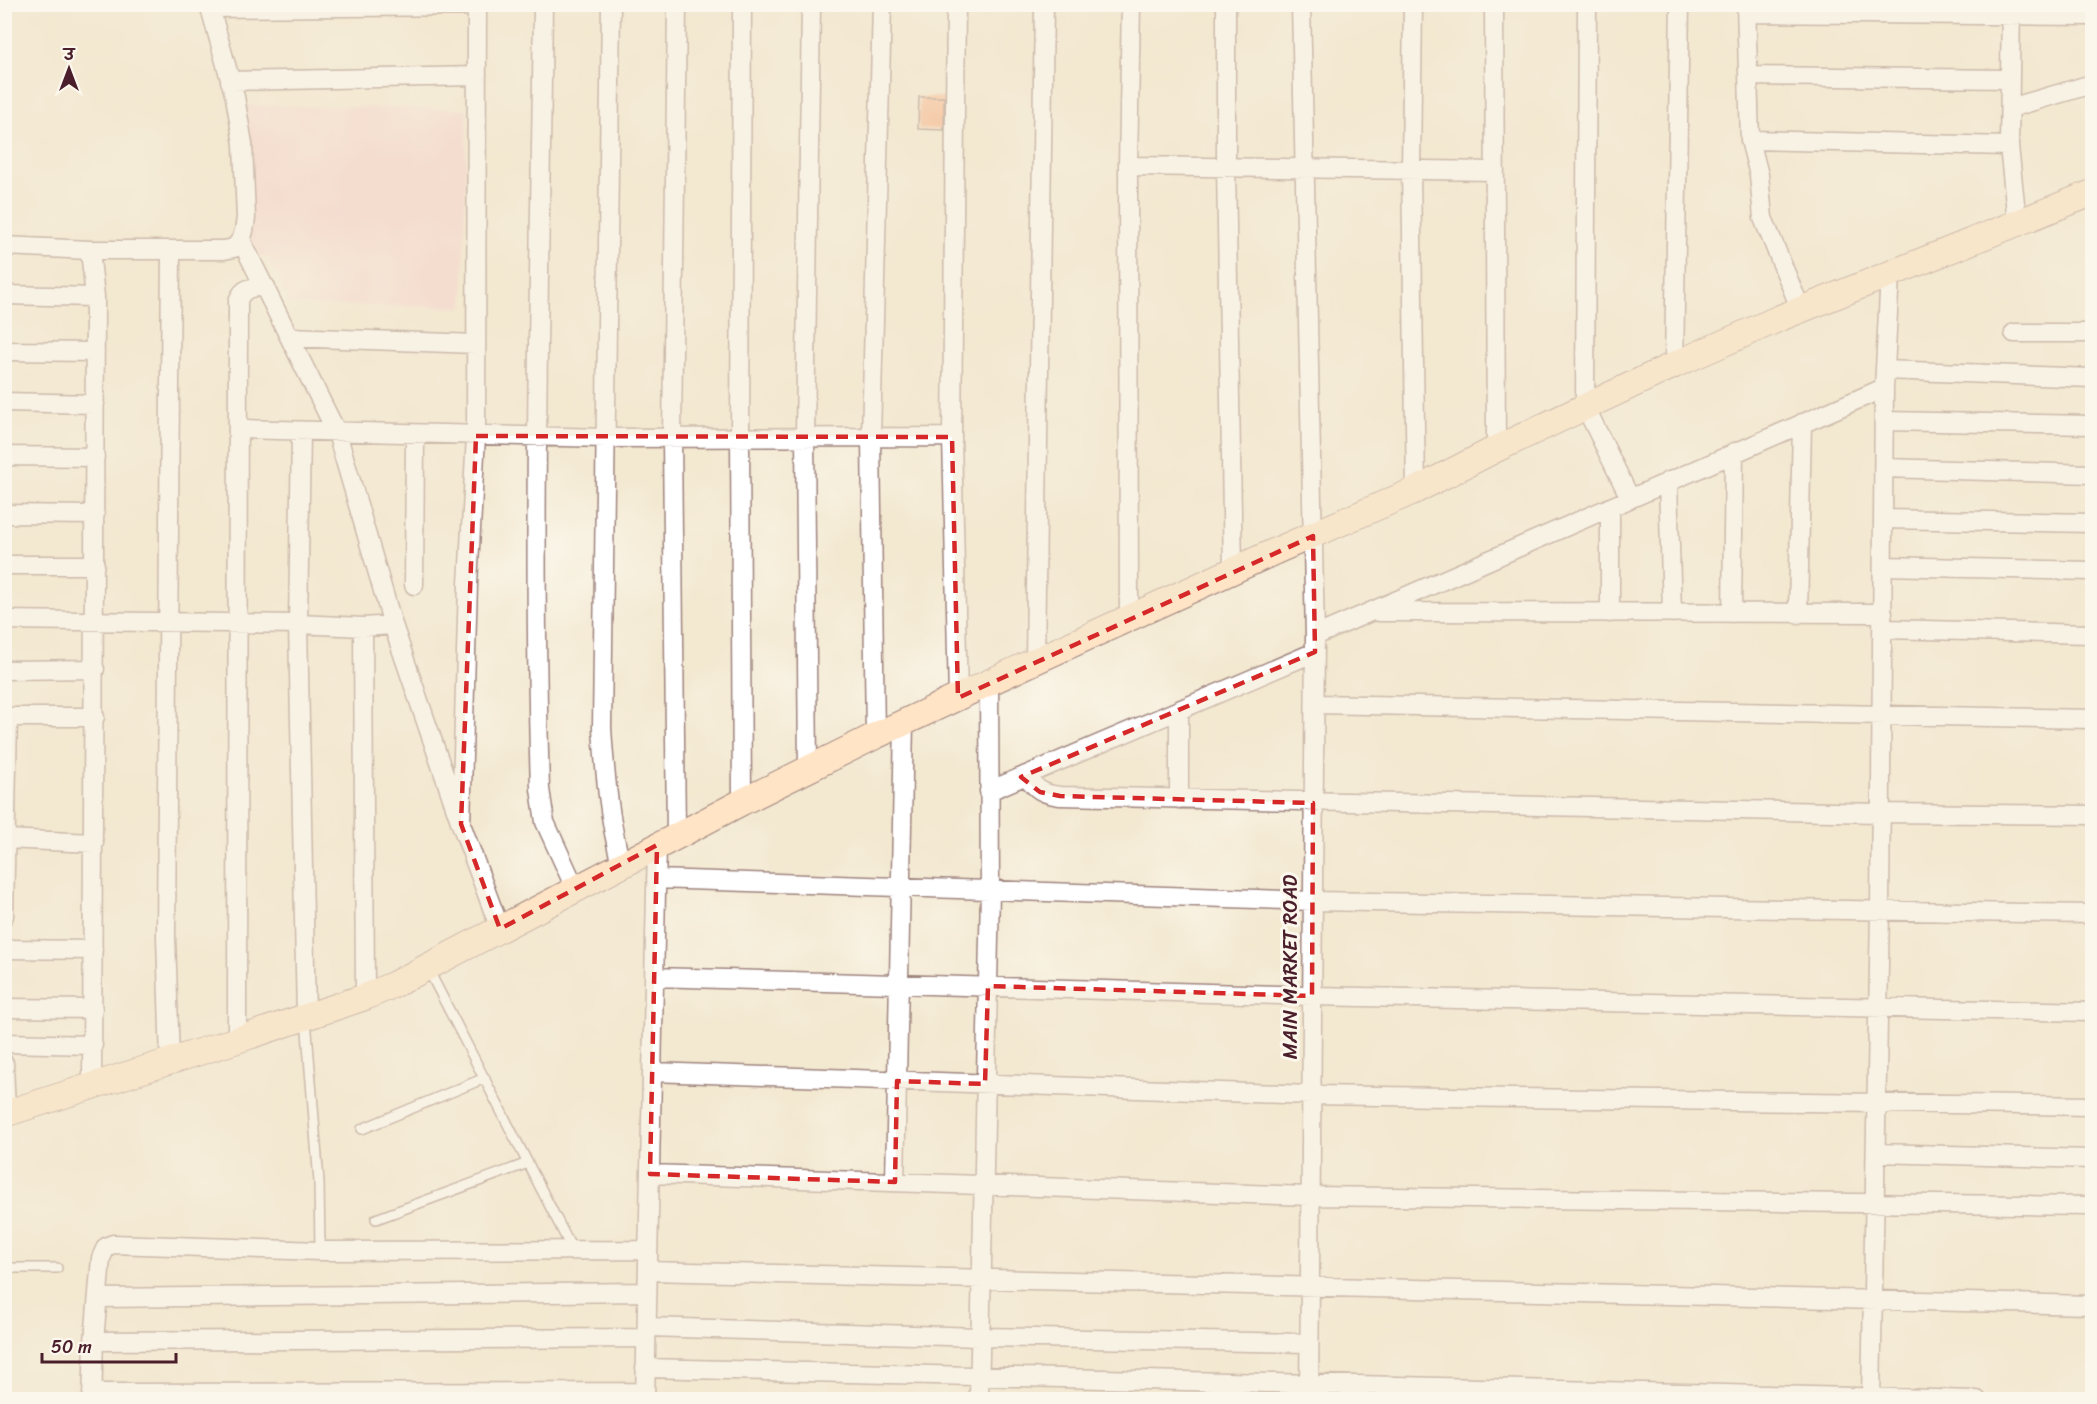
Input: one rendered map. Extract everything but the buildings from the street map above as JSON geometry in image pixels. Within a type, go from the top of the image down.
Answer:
[{"type":"street","points":[[543,4],[535,436],[540,789],[545,822],[574,888]]},
{"type":"street","points":[[611,4],[602,728],[605,780],[613,834],[621,864]]},
{"type":"street","points":[[648,1250],[320,1251],[112,1244],[106,1246],[101,1258],[92,1396],[645,1396],[656,879],[666,841],[677,4]]},
{"type":"street","points":[[742,4],[740,436],[742,802]]},
{"type":"street","points":[[808,769],[805,437],[811,4]]},
{"type":"street","points":[[875,736],[871,438],[882,4]]},
{"type":"street","points":[[956,4],[952,437],[958,698]]},
{"type":"street","points":[[1035,661],[1044,4]]},
{"type":"street","points":[[1129,618],[1128,166],[1131,4]]},
{"type":"street","points":[[1226,4],[1226,167],[1233,571]]},
{"type":"street","name":"MAIN MARKET ROAD","points":[[1301,4],[1315,644],[1309,1392]]},
{"type":"street","points":[[1413,4],[1411,171],[1416,490]]},
{"type":"street","points":[[1494,4],[1496,449]]},
{"type":"street","points":[[1587,4],[1585,406],[1630,498]]},
{"type":"street","points":[[1674,365],[1680,4]]},
{"type":"street","points":[[4,246],[224,250],[234,248],[241,240],[246,218],[243,144],[230,81],[209,6],[477,5],[476,436],[468,584],[461,825]]},
{"type":"street","points":[[1801,310],[1763,218],[1759,175],[1750,140],[1747,9],[2011,9],[2092,16]]},
{"type":"street","points":[[2011,9],[2009,146],[2017,222]]},
{"type":"street","points":[[230,81],[477,76]]},
{"type":"street","points":[[1748,76],[2010,79]]},
{"type":"street","points":[[2010,108],[2092,84]]},
{"type":"street","points":[[1750,140],[2009,146]]},
{"type":"street","points":[[1128,166],[1495,171]]},
{"type":"street","points":[[4,1064],[5,1114],[365,997],[428,969],[574,888],[742,802],[989,682],[1416,490],[1496,449],[1674,365],[1801,310],[2092,193]]},
{"type":"street","points":[[241,240],[337,433],[393,626],[461,825],[500,929]]},
{"type":"street","points":[[90,249],[95,297],[92,1086]]},
{"type":"street","points":[[170,1061],[166,938],[171,250]]},
{"type":"street","points":[[1871,1398],[1880,910],[1884,421],[1890,274]]},
{"type":"street","points":[[237,1040],[238,301],[241,293],[247,289],[266,287]]},
{"type":"street","points":[[4,295],[95,297]]},
{"type":"street","points":[[2014,333],[2092,333]]},
{"type":"street","points":[[290,337],[476,344]]},
{"type":"street","points":[[4,351],[95,352]]},
{"type":"street","points":[[989,791],[1179,710],[1315,644],[1372,612],[1802,423],[1885,379],[2092,378]]},
{"type":"street","points":[[4,402],[95,404]]},
{"type":"street","points":[[1884,421],[2092,426]]},
{"type":"street","points":[[1798,615],[1802,423]]},
{"type":"street","points":[[238,429],[606,438],[952,437]]},
{"type":"street","points":[[301,432],[298,624],[306,1017]]},
{"type":"street","points":[[414,585],[415,434]]},
{"type":"street","points":[[1732,613],[1734,452]]},
{"type":"street","points":[[4,456],[95,457]]},
{"type":"street","points":[[1884,468],[2092,474]]},
{"type":"street","points":[[1668,481],[1672,613]]},
{"type":"street","points":[[1610,507],[1610,613]]},
{"type":"street","points":[[4,514],[95,515]]},
{"type":"street","points":[[1884,519],[2092,523]]},
{"type":"street","points":[[4,565],[95,565]]},
{"type":"street","points":[[1884,566],[2092,571]]},
{"type":"street","points":[[1372,612],[1798,615],[2092,634]]},
{"type":"street","points":[[4,621],[393,626]]},
{"type":"street","points":[[363,627],[365,997]]},
{"type":"street","points":[[4,670],[95,669]]},
{"type":"street","points":[[979,1400],[990,891],[989,682]]},
{"type":"street","points":[[1314,704],[2092,719]]},
{"type":"street","points":[[1179,710],[1179,799]]},
{"type":"street","points":[[4,916],[6,717],[94,717]]},
{"type":"street","points":[[895,1182],[904,722]]},
{"type":"street","points":[[1026,775],[1034,787],[1047,795],[1313,803],[1880,813],[2092,814]]},
{"type":"street","points":[[5,839],[94,843]]},
{"type":"street","points":[[656,879],[1313,901],[2092,914]]},
{"type":"street","points":[[4,949],[93,950]]},
{"type":"street","points":[[654,977],[1312,996],[2092,1012]]},
{"type":"street","points":[[4,1008],[93,1009]]},
{"type":"street","points":[[4,1043],[93,1045]]},
{"type":"street","points":[[652,1072],[1311,1095],[2092,1106]]},
{"type":"street","points":[[1876,1153],[2092,1159]]},
{"type":"street","points":[[650,1174],[1310,1196],[2092,1206]]},
{"type":"street","points":[[648,1271],[2092,1305]]},
{"type":"street","points":[[98,1298],[647,1292]]},
{"type":"street","points":[[94,1341],[647,1332],[1309,1343]]},
{"type":"street","points":[[645,1368],[979,1376],[1309,1392],[1977,1400]]},
{"type":"lane","points":[[428,969],[573,1251]]},
{"type":"lane","points":[[306,1017],[319,1182],[320,1251]]},
{"type":"lane","points":[[362,1129],[485,1078]]},
{"type":"lane","points":[[376,1219],[528,1163]]},
{"type":"lane","points":[[4,1268],[57,1268]]},
{"type":"highlighted area","points":[[476,436],[952,437],[958,698],[1313,536],[1315,652],[1021,777],[1040,792],[1060,796],[1313,803],[1312,996],[988,986],[985,1084],[897,1081],[895,1182],[650,1174],[657,845],[500,929],[461,824]]},
{"type":"shaded area","points":[[244,105],[467,109],[463,307],[289,305],[268,257],[249,255]]}]
